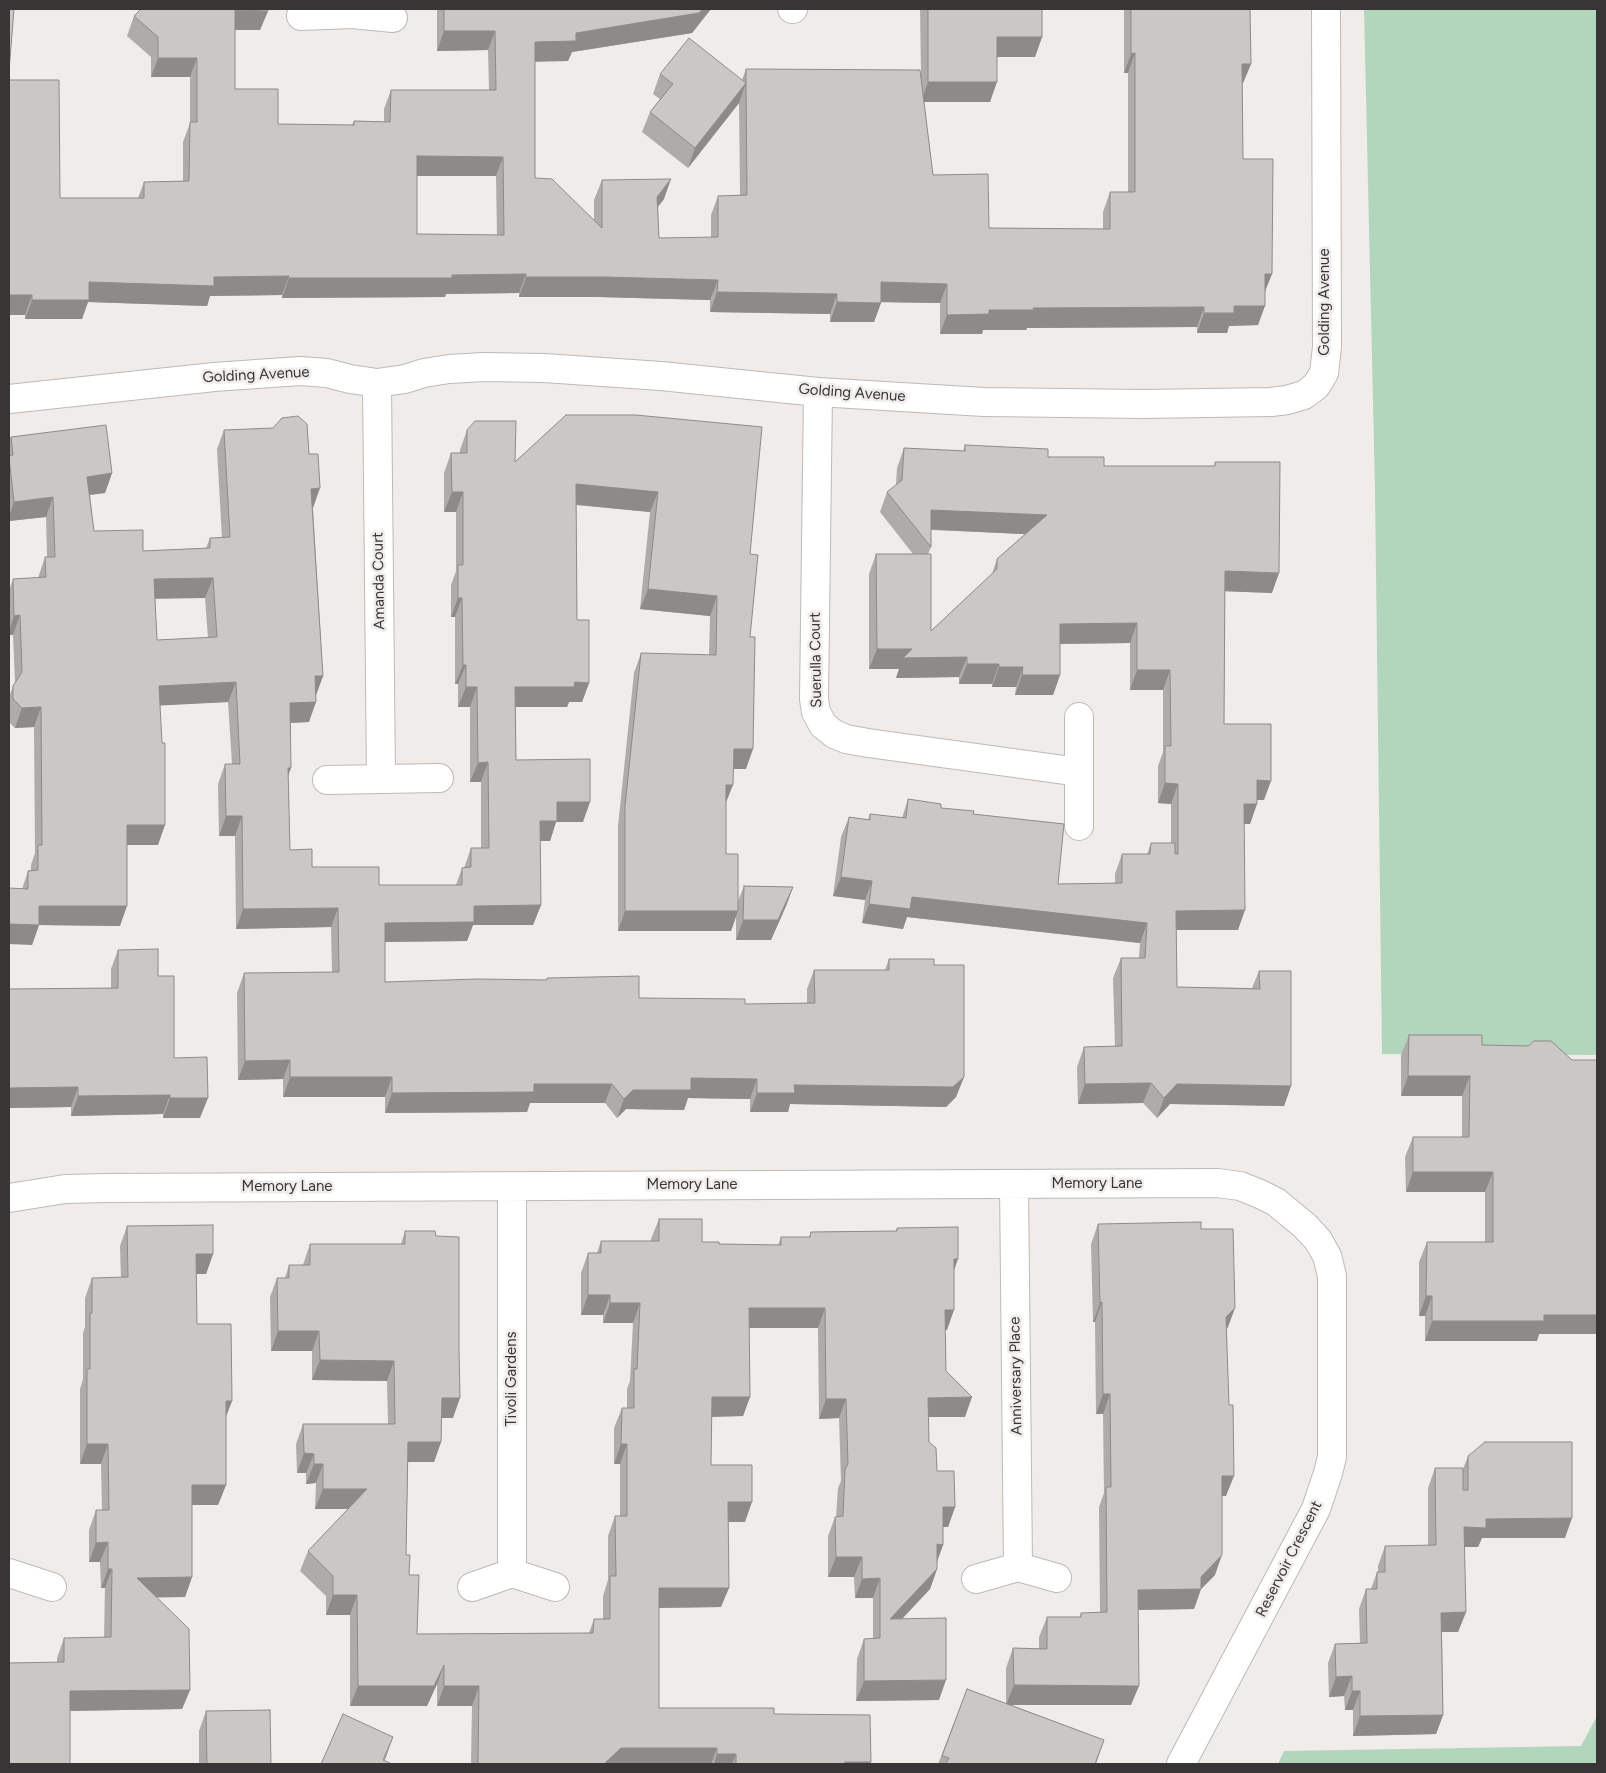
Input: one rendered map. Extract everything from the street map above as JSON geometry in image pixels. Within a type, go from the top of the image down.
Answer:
[{"type":"street","name":"Golding Avenue","points":[[9,399],[214,376],[300,371],[328,373],[350,380],[376,383],[449,369],[504,367],[661,376],[818,392],[984,402],[1144,404],[1271,402],[1288,400],[1304,395],[1316,386],[1324,373],[1326,346],[1326,9]]},
{"type":"street","points":[[301,16],[352,12],[393,18]]},
{"type":"street","name":"Amanda Court","points":[[376,383],[381,779]]},
{"type":"street","name":"Suerulla Court","points":[[818,392],[814,699],[816,712],[823,725],[834,734],[846,739],[1038,768],[1079,772]]},
{"type":"street","points":[[1079,717],[1079,826]]},
{"type":"street","points":[[327,780],[438,778]]},
{"type":"street","name":"Memory Lane","points":[[9,1198],[33,1196],[65,1189],[106,1188],[1217,1183],[1240,1186],[1276,1202],[1306,1226],[1318,1240],[1327,1256],[1332,1276]]},
{"type":"street","name":"Anniversary Place","points":[[1014,1184],[1018,1567]]},
{"type":"street","name":"Tivoli Gardens","points":[[512,1186],[512,1573]]},
{"type":"street","name":"Reservoir Crescent","points":[[1181,1764],[1316,1509],[1324,1489],[1332,1456],[1332,1276]]},
{"type":"street","points":[[976,1579],[1018,1567],[1057,1578]]},
{"type":"street","points":[[472,1587],[512,1573],[555,1587]]},
{"type":"street","points":[[9,1574],[52,1587]]},
{"type":"green space","points":[[1364,9],[1597,9],[1597,1055],[1382,1054],[1375,489]]},
{"type":"green space","points":[[1597,1716],[1597,1764],[1278,1764],[1284,1751],[1581,1746]]},
{"type":"building","points":[[9,9],[14,9],[9,71]]},
{"type":"building","points":[[141,9],[268,9],[268,11],[235,10],[235,89],[278,89],[278,124],[354,125],[354,121],[390,122],[391,90],[496,90],[495,31],[444,31],[444,9],[703,9],[699,13],[576,33],[576,41],[535,42],[535,178],[552,179],[602,228],[602,180],[671,179],[657,197],[659,238],[718,237],[718,196],[747,195],[746,69],[920,70],[933,175],[988,174],[989,228],[1110,229],[1110,192],[1135,192],[1135,53],[1131,54],[1131,9],[1250,9],[1251,64],[1242,64],[1243,159],[1273,159],[1272,274],[1265,274],[1265,306],[1234,306],[1234,313],[1204,313],[1204,307],[1033,308],[1034,310],[989,310],[989,314],[947,315],[947,284],[881,282],[881,303],[837,302],[837,294],[717,292],[718,280],[526,277],[526,274],[452,275],[452,278],[214,277],[214,286],[89,282],[89,300],[32,300],[32,295],[9,295],[9,80],[59,80],[60,198],[144,198],[144,182],[189,181],[190,122],[197,122],[197,58],[158,58],[158,37],[134,16]],"holes":[[[417,156],[503,157],[504,235],[417,234]]]},
{"type":"building","points":[[928,9],[1042,9],[1042,37],[997,37],[997,82],[928,82]]},
{"type":"building","points":[[689,38],[746,83],[695,148],[650,112],[673,84],[660,74]]},
{"type":"building","points":[[566,415],[636,415],[762,427],[750,554],[758,555],[750,637],[755,637],[753,749],[734,749],[733,785],[726,785],[726,854],[738,854],[738,911],[625,911],[625,806],[641,653],[716,655],[717,596],[648,589],[658,492],[576,484],[577,620],[589,620],[589,683],[575,682],[574,687],[515,687],[516,760],[590,759],[590,802],[557,802],[557,821],[540,821],[541,905],[474,906],[474,922],[385,923],[385,982],[478,979],[547,980],[547,978],[639,976],[639,998],[745,999],[745,1004],[815,1003],[814,970],[889,970],[889,959],[934,959],[934,965],[964,965],[964,1077],[953,1087],[794,1085],[795,1093],[757,1093],[757,1079],[691,1078],[691,1090],[633,1090],[624,1099],[612,1084],[534,1084],[534,1092],[392,1093],[392,1077],[290,1077],[290,1060],[245,1061],[244,973],[339,972],[338,908],[243,909],[242,816],[226,816],[225,764],[240,764],[236,682],[159,686],[162,743],[165,743],[165,825],[127,825],[127,906],[39,906],[39,925],[9,924],[9,888],[28,889],[28,871],[38,870],[38,845],[42,845],[41,707],[22,708],[13,699],[13,686],[22,672],[20,615],[14,616],[13,579],[46,577],[45,557],[55,557],[53,497],[14,502],[9,458],[9,456],[13,455],[11,437],[106,425],[112,473],[87,477],[94,531],[143,530],[143,551],[210,548],[210,538],[230,537],[224,430],[273,428],[282,418],[298,416],[307,424],[309,454],[318,454],[320,488],[311,489],[323,676],[315,676],[316,702],[290,703],[291,768],[288,768],[290,850],[312,849],[312,867],[379,867],[379,885],[462,885],[462,868],[471,867],[471,848],[489,848],[488,762],[478,763],[477,687],[466,687],[466,665],[463,665],[462,598],[458,598],[458,565],[463,565],[463,492],[452,492],[451,453],[467,453],[467,430],[475,421],[516,421],[515,462]],"holes":[[[213,578],[217,637],[157,640],[154,579]]]},
{"type":"building","points":[[965,445],[1048,449],[1048,457],[1104,457],[1104,466],[1215,466],[1215,462],[1280,462],[1279,573],[1225,571],[1224,724],[1271,724],[1271,781],[1257,780],[1257,804],[1244,804],[1245,910],[1176,911],[1177,987],[1260,989],[1259,971],[1291,971],[1291,1086],[1177,1084],[1164,1098],[1151,1083],[1085,1084],[1084,1047],[1122,1046],[1121,958],[1145,958],[1147,923],[912,897],[910,909],[869,904],[872,881],[841,877],[849,817],[870,820],[870,814],[906,818],[908,799],[941,804],[941,808],[974,811],[973,814],[1064,824],[1058,884],[1122,883],[1122,854],[1150,854],[1151,843],[1175,843],[1175,854],[1178,854],[1178,784],[1165,783],[1165,746],[1171,746],[1170,670],[1137,670],[1137,623],[1060,624],[1060,675],[1022,675],[1023,667],[999,667],[999,664],[967,664],[967,657],[903,658],[912,649],[877,649],[876,554],[931,554],[931,631],[997,569],[997,559],[1047,515],[931,510],[931,547],[887,492],[902,480],[904,448],[965,451]]},
{"type":"building","points":[[744,886],[793,887],[778,920],[743,920]]},
{"type":"building","points":[[158,949],[158,976],[174,976],[174,1058],[207,1057],[208,1098],[170,1098],[170,1095],[78,1096],[78,1087],[9,1088],[9,989],[118,988],[118,950]]},
{"type":"building","points":[[1409,1035],[1482,1035],[1482,1045],[1528,1046],[1534,1041],[1551,1041],[1572,1060],[1597,1060],[1597,1315],[1544,1315],[1544,1321],[1432,1321],[1432,1296],[1426,1296],[1427,1242],[1493,1242],[1493,1172],[1413,1172],[1413,1137],[1469,1137],[1470,1076],[1408,1076]]},
{"type":"building","points":[[659,1219],[702,1219],[702,1242],[719,1242],[719,1244],[781,1245],[781,1237],[810,1237],[811,1232],[897,1231],[897,1228],[958,1227],[958,1259],[954,1259],[954,1310],[945,1310],[946,1371],[972,1397],[928,1398],[929,1442],[936,1448],[937,1471],[954,1471],[955,1507],[943,1507],[943,1545],[937,1544],[937,1569],[890,1619],[946,1618],[946,1680],[864,1681],[864,1639],[880,1638],[880,1578],[862,1579],[862,1557],[836,1557],[835,1517],[843,1516],[845,1469],[848,1464],[846,1399],[826,1399],[825,1308],[749,1308],[750,1397],[712,1397],[711,1465],[752,1465],[752,1502],[728,1502],[729,1588],[659,1588],[659,1708],[774,1708],[774,1714],[870,1715],[871,1762],[845,1762],[845,1764],[736,1764],[736,1754],[717,1754],[717,1748],[621,1748],[604,1764],[478,1764],[479,1686],[444,1686],[444,1665],[434,1686],[358,1686],[357,1595],[333,1595],[333,1576],[308,1551],[367,1489],[323,1489],[323,1464],[314,1464],[314,1454],[304,1453],[303,1424],[395,1424],[394,1361],[320,1360],[319,1331],[278,1331],[277,1278],[289,1278],[289,1265],[310,1265],[310,1244],[405,1244],[405,1231],[435,1231],[436,1236],[459,1237],[460,1398],[442,1398],[441,1442],[408,1442],[406,1555],[410,1555],[409,1575],[419,1575],[417,1634],[593,1633],[594,1619],[610,1619],[610,1576],[616,1576],[615,1516],[627,1516],[627,1444],[621,1444],[622,1408],[634,1408],[634,1369],[637,1369],[640,1303],[610,1303],[610,1295],[588,1295],[588,1253],[601,1253],[601,1241],[659,1241]]},
{"type":"building","points":[[1201,1222],[1201,1229],[1233,1229],[1235,1308],[1226,1317],[1229,1405],[1233,1405],[1234,1476],[1222,1476],[1222,1555],[1201,1577],[1201,1589],[1138,1590],[1139,1686],[1014,1685],[1013,1648],[1047,1649],[1047,1617],[1081,1617],[1081,1613],[1107,1612],[1106,1487],[1111,1487],[1110,1394],[1103,1394],[1102,1302],[1100,1303],[1098,1224]]},
{"type":"building","points":[[213,1225],[213,1254],[196,1254],[197,1324],[231,1324],[232,1401],[226,1401],[226,1485],[192,1485],[192,1577],[137,1578],[189,1629],[190,1690],[70,1691],[70,1764],[9,1764],[9,1663],[64,1662],[64,1638],[111,1637],[112,1569],[108,1569],[108,1542],[96,1543],[96,1510],[109,1510],[108,1444],[87,1444],[87,1369],[90,1369],[92,1278],[128,1277],[127,1226]]},
{"type":"building","points":[[1485,1442],[1572,1442],[1572,1518],[1486,1519],[1486,1528],[1464,1527],[1466,1612],[1441,1613],[1443,1715],[1360,1716],[1360,1691],[1352,1691],[1352,1676],[1336,1677],[1335,1644],[1367,1643],[1366,1589],[1377,1589],[1377,1572],[1385,1572],[1385,1546],[1436,1545],[1435,1468],[1463,1468],[1463,1490],[1468,1490],[1468,1456]]},
{"type":"building","points":[[967,1689],[1104,1740],[1095,1764],[946,1764],[949,1758],[942,1756]]},
{"type":"building","points":[[270,1710],[271,1764],[207,1764],[206,1711]]},
{"type":"building","points":[[343,1714],[393,1737],[383,1760],[392,1764],[321,1764]]}]
